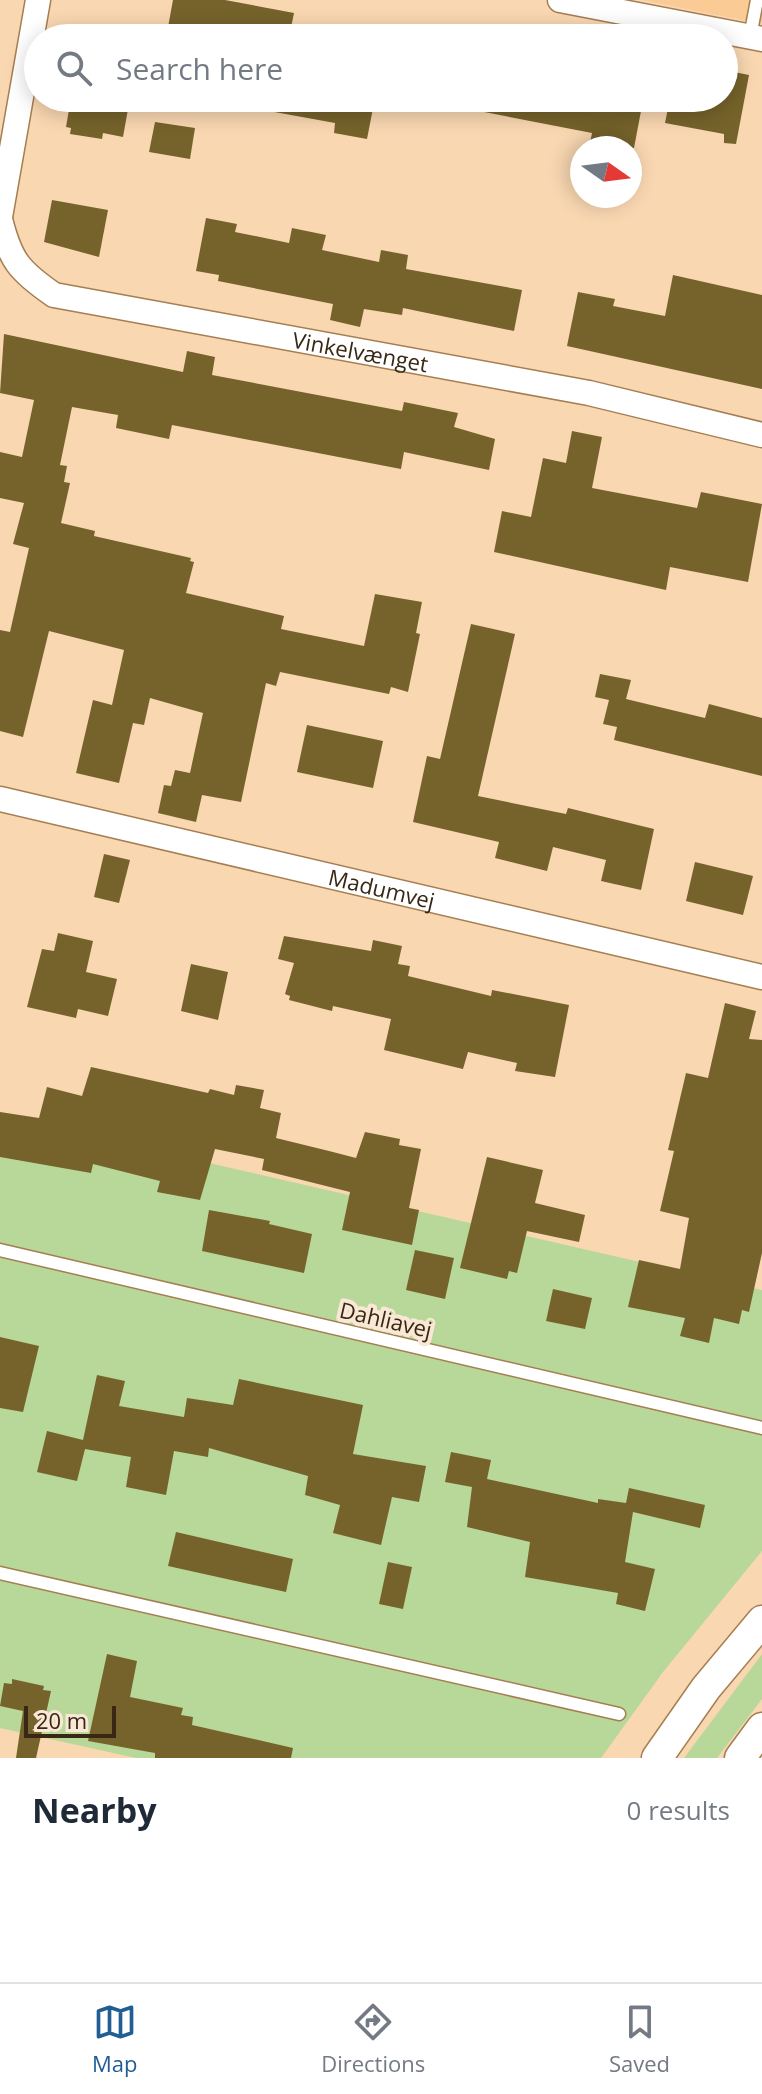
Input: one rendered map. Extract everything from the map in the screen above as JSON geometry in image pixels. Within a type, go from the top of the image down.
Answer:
[{"type":"street","name":"Vinkelvænget","points":[[34,24],[38,0]]},
{"type":"street","points":[[560,0],[633,7],[700,24]]},
{"type":"street","name":"Vinkelvænget","points":[[24,80],[0,218],[8,251],[24,275],[54,295],[589,393],[762,435]]},
{"type":"street","name":"Madumvej","points":[[0,799],[762,977]]},
{"type":"street","points":[[657,1758],[706,1688],[762,1621]]},
{"type":"street","points":[[740,1758],[762,1728]]},
{"type":"lane","points":[[756,38],[757,0]]},
{"type":"lane","name":"Dahliavej","points":[[0,1250],[762,1428]]},
{"type":"lane","points":[[0,1573],[619,1714]]},
{"type":"shaded area","points":[[642,0],[762,0],[762,24]]},
{"type":"green space","points":[[0,1115],[762,1290],[762,1551],[663,1672],[601,1758],[136,1758],[0,1728]]},
{"type":"green space","points":[[762,1654],[762,1699],[717,1758],[684,1758]]},
{"type":"building","points":[[173,0],[225,0],[294,13],[292,24],[169,24]]},
{"type":"building","points":[[738,73],[749,75],[736,144],[724,143],[724,134],[665,123],[667,112],[738,112]]},
{"type":"building","points":[[69,112],[127,112],[123,137],[103,133],[102,139],[70,134],[71,128],[66,127]]},
{"type":"building","points":[[274,112],[372,112],[367,139],[334,133],[335,123]]},
{"type":"building","points":[[484,112],[641,112],[636,136],[591,136],[592,133]]},
{"type":"building","points":[[155,122],[195,128],[190,159],[149,152]]},
{"type":"building","points":[[52,200],[108,210],[99,257],[44,242]]},
{"type":"building","points":[[206,218],[237,224],[235,232],[289,243],[292,228],[326,235],[322,250],[379,262],[381,250],[408,255],[406,269],[522,290],[514,331],[403,308],[402,315],[364,309],[360,327],[330,320],[333,304],[218,281],[219,275],[196,271]]},
{"type":"building","points":[[673,275],[762,295],[762,389],[567,346],[578,292],[615,299],[613,306],[665,316]]},
{"type":"building","points":[[4,334],[183,372],[187,351],[215,357],[212,375],[402,411],[404,402],[458,413],[454,427],[495,439],[489,470],[404,452],[401,469],[172,425],[169,439],[116,428],[118,415],[72,407],[60,465],[67,466],[64,482],[70,483],[61,523],[95,531],[94,536],[191,558],[190,561],[194,562],[186,593],[284,616],[281,629],[364,646],[375,594],[422,602],[416,633],[420,634],[408,692],[391,687],[389,694],[280,672],[276,686],[266,683],[241,802],[202,795],[196,822],[158,813],[164,785],[171,786],[175,770],[190,773],[203,713],[150,698],[144,725],[133,723],[119,783],[76,773],[93,700],[112,705],[124,650],[49,631],[23,737],[0,731],[0,630],[10,632],[29,548],[13,544],[24,503],[0,498],[0,452],[22,457],[34,400],[0,393]]},
{"type":"building","points":[[572,431],[602,437],[592,488],[697,508],[701,492],[762,504],[748,582],[670,567],[666,590],[494,552],[502,511],[531,517],[543,458],[566,463]]},
{"type":"building","points":[[471,624],[515,634],[478,796],[566,814],[568,808],[654,829],[641,890],[601,881],[606,860],[553,847],[547,871],[495,858],[499,842],[413,822],[427,756],[440,759]]},
{"type":"building","points":[[600,674],[631,680],[626,699],[705,718],[709,704],[762,718],[762,776],[614,740],[617,727],[603,724],[609,700],[595,697]]},
{"type":"building","points":[[307,725],[383,741],[373,788],[297,772]]},
{"type":"building","points":[[104,854],[130,860],[119,903],[94,897]]},
{"type":"building","points":[[695,862],[753,876],[743,915],[686,901]]},
{"type":"building","points":[[58,933],[93,941],[86,972],[117,979],[108,1016],[78,1009],[76,1018],[27,1007],[42,949],[54,951]]},
{"type":"building","points":[[284,936],[371,951],[373,940],[402,946],[398,964],[410,966],[408,976],[491,996],[492,990],[569,1005],[555,1077],[515,1071],[517,1063],[468,1052],[463,1069],[384,1050],[391,1019],[333,1006],[332,1011],[289,1000],[290,996],[285,994],[294,963],[278,959]]},
{"type":"building","points":[[191,964],[228,972],[218,1020],[181,1011]]},
{"type":"building","points":[[725,1003],[756,1011],[749,1039],[762,1040],[762,1253],[749,1312],[742,1310],[739,1324],[714,1318],[709,1343],[680,1336],[685,1318],[628,1307],[639,1260],[680,1269],[689,1218],[660,1211],[674,1151],[668,1150],[686,1073],[708,1078]]},
{"type":"building","points":[[91,1067],[208,1093],[210,1089],[234,1095],[236,1085],[264,1090],[260,1108],[281,1113],[276,1138],[356,1158],[365,1132],[400,1139],[399,1145],[421,1149],[409,1208],[419,1210],[412,1245],[342,1230],[350,1192],[262,1170],[264,1159],[215,1149],[200,1200],[157,1192],[160,1181],[93,1164],[91,1173],[0,1157],[0,1112],[39,1118],[47,1087],[82,1096]]},
{"type":"building","points":[[487,1157],[543,1170],[535,1203],[585,1215],[579,1242],[527,1231],[517,1273],[509,1271],[507,1279],[460,1268]]},
{"type":"building","points":[[209,1210],[270,1221],[269,1224],[312,1234],[304,1273],[202,1251]]},
{"type":"building","points":[[415,1250],[454,1258],[445,1299],[406,1290]]},
{"type":"building","points":[[553,1289],[592,1298],[585,1329],[546,1321]]},
{"type":"building","points":[[0,1337],[39,1346],[23,1412],[0,1408]]},
{"type":"building","points":[[97,1375],[125,1381],[119,1406],[184,1417],[187,1398],[233,1405],[239,1379],[363,1405],[353,1454],[426,1466],[419,1502],[392,1497],[381,1545],[333,1533],[340,1505],[305,1495],[308,1476],[209,1448],[208,1457],[174,1451],[166,1495],[126,1487],[131,1457],[85,1449],[77,1481],[37,1472],[47,1431],[83,1440]]},
{"type":"building","points":[[451,1452],[491,1460],[487,1479],[598,1503],[598,1499],[626,1503],[629,1488],[705,1505],[700,1528],[633,1512],[625,1562],[655,1569],[645,1611],[616,1604],[618,1593],[525,1577],[530,1542],[467,1527],[472,1487],[445,1482]]},
{"type":"building","points":[[176,1532],[293,1559],[286,1592],[168,1566]]},
{"type":"building","points":[[388,1562],[412,1567],[403,1609],[379,1604]]},
{"type":"building","points":[[107,1654],[137,1661],[130,1697],[183,1708],[181,1715],[193,1717],[192,1725],[293,1748],[291,1758],[155,1758],[155,1753],[88,1741]]},
{"type":"building","points":[[12,1679],[44,1686],[43,1690],[51,1691],[36,1758],[16,1758],[23,1711],[0,1706],[4,1683],[12,1684]]}]
